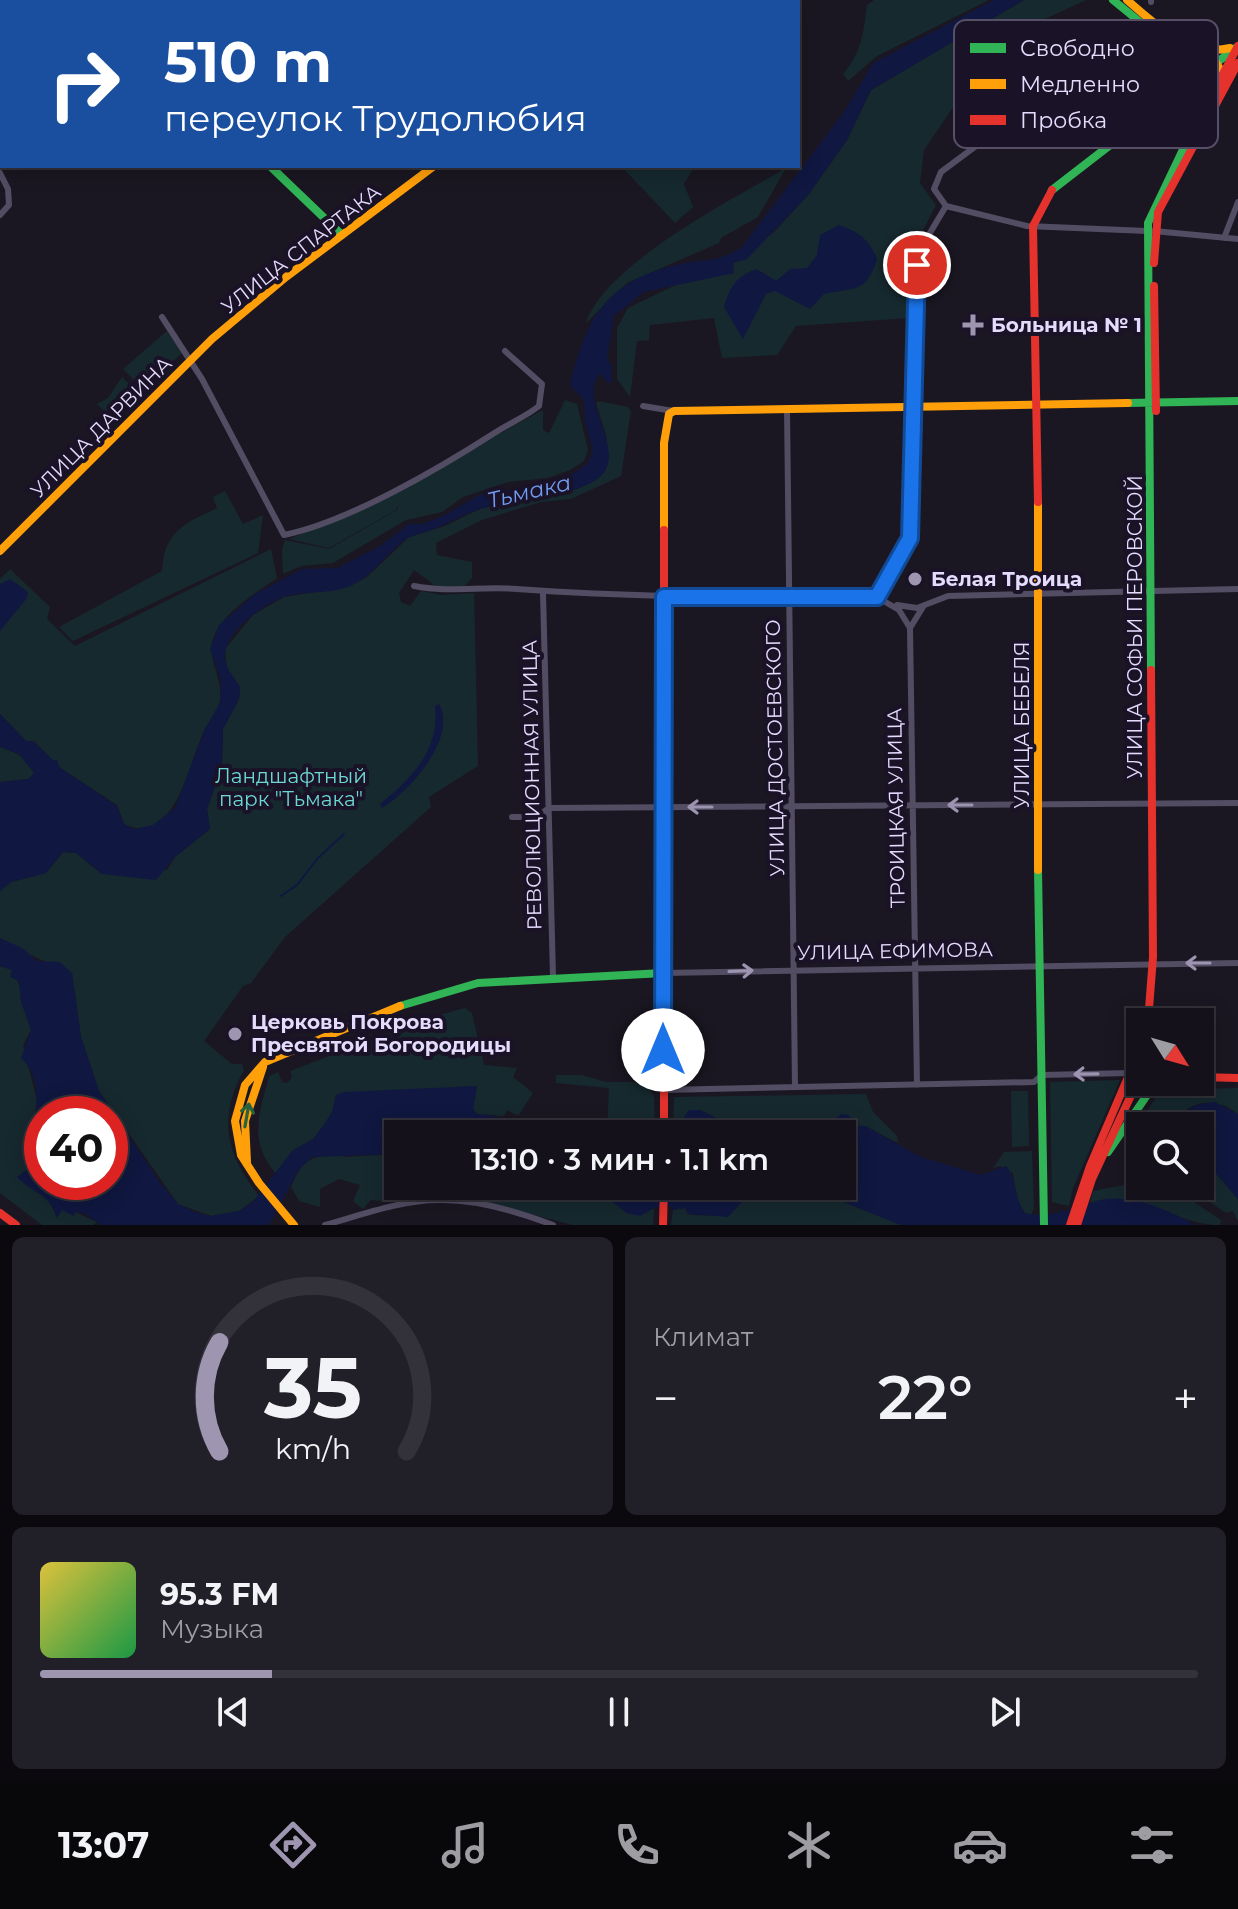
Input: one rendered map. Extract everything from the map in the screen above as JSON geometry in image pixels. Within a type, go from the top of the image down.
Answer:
[{"type":"street","points":[[1113,0],[1136,20]]},
{"type":"street","points":[[1127,0],[1152,20]]},
{"type":"street","points":[[1218,52],[1238,45]]},
{"type":"street","points":[[1218,61],[1238,45]]},
{"type":"street","points":[[1218,100],[1238,45]]},
{"type":"street","points":[[973,148],[941,172],[934,189],[946,206],[1033,226],[1151,231],[1238,239]]},
{"type":"street","points":[[1033,226],[1041,205],[1055,186],[1105,148]]},
{"type":"street","points":[[1151,231],[1151,209],[1182,148]]},
{"type":"street","points":[[1151,231],[1192,148]]},
{"type":"street","points":[[272,168],[342,235]]},
{"type":"street","name":"УЛИЦА СПАРТАКА","points":[[190,360],[286,277],[431,168]]},
{"type":"street","points":[[0,173],[8,189],[9,205],[0,215]]},
{"type":"street","points":[[1224,238],[1238,202]]},
{"type":"street","points":[[877,597],[910,538],[918,253],[946,206]]},
{"type":"street","name":"УЛИЦА БЕБЕЛЯ","points":[[1033,226],[1039,594],[1038,964],[1044,1225]]},
{"type":"street","name":"УЛИЦА СОФЬИ ПЕРОВСКОЙ","points":[[1151,231],[1154,1008]]},
{"type":"street","points":[[162,317],[190,360],[284,535],[309,530],[341,516],[474,448],[539,406],[542,384],[505,351]]},
{"type":"street","name":"УЛИЦА ДАРВИНА","points":[[0,551],[190,360]]},
{"type":"street","points":[[643,406],[672,412],[1238,401]]},
{"type":"street","name":"УЛИЦА ДОСТОЕВСКОГО","points":[[787,409],[795,1087]]},
{"type":"street","points":[[664,1120],[665,423],[672,412]]},
{"type":"street","points":[[414,586],[441,591],[518,589],[543,594],[664,597],[877,597],[913,609],[948,596],[1238,589]]},
{"type":"street","name":"РЕВОЛЮЦИОННАЯ УЛИЦА","points":[[543,594],[553,976]]},
{"type":"street","points":[[892,604],[910,628],[924,606]]},
{"type":"street","name":"ТРОИЦКАЯ УЛИЦА","points":[[910,628],[917,1085]]},
{"type":"street","points":[[512,817],[537,817],[549,808],[1238,803]]},
{"type":"street","name":"УЛИЦА ЕФИМОВА","points":[[292,1223],[250,1170],[236,1146],[235,1118],[245,1084],[265,1062],[427,996],[478,983],[553,976],[1038,964],[1238,963]]},
{"type":"street","points":[[663,1090],[1034,1082],[1042,1075],[1126,1078]]},
{"type":"street","points":[[1214,1077],[1238,1078]]},
{"type":"street","points":[[1096,1170],[1127,1096]]},
{"type":"street","points":[[1070,1225],[1127,1096]]},
{"type":"street","points":[[1077,1225],[1085,1190],[1146,1096]]},
{"type":"street","points":[[325,1225],[386,1208],[438,1200],[487,1207],[553,1225]]},
{"type":"street","points":[[663,1225],[664,1200]]},
{"type":"street","points":[[0,1213],[16,1225]]},
{"type":"green space","points":[[874,0],[989,0],[877,56],[848,81],[843,74],[858,50],[867,5]]},
{"type":"green space","points":[[1024,0],[1086,0],[1042,20],[990,20]]},
{"type":"green space","points":[[954,41],[954,106],[924,150],[920,183],[936,205],[917,242],[909,318],[796,326],[777,355],[722,358],[714,318],[650,325],[649,340],[637,341],[630,397],[617,379],[617,328],[628,308],[686,280],[734,273],[733,263],[774,232],[809,194],[847,140],[871,90]]},
{"type":"green space","points":[[623,168],[694,168],[684,184],[693,207],[675,223]]},
{"type":"green space","points":[[786,168],[758,217],[721,238],[719,243],[627,283],[586,323],[598,301],[617,279],[643,257],[704,215]]},
{"type":"green space","points":[[167,331],[182,353],[143,389],[123,369]]},
{"type":"green space","points":[[122,377],[137,392],[110,418],[97,404],[108,398]]},
{"type":"green space","points":[[565,400],[577,404],[588,450],[584,461],[570,470],[548,478],[508,482],[463,497],[442,512],[406,520],[333,563],[301,566],[283,574],[282,550],[285,540],[329,549],[397,510],[399,502],[396,510],[329,548],[289,539],[350,514],[543,410],[543,430],[549,433]]},
{"type":"green space","name":"Ландшафтный парк \"Тьмака\"","points":[[596,403],[628,407],[631,411],[621,476],[571,499],[541,502],[482,520],[436,543],[437,555],[472,562],[472,578],[464,587],[437,587],[414,570],[399,593],[401,602],[410,606],[421,591],[441,595],[474,593],[478,766],[429,797],[431,807],[285,937],[251,983],[243,986],[204,1041],[232,1064],[242,1064],[244,1070],[230,1104],[229,1136],[239,1165],[259,1196],[239,1211],[211,1216],[178,1204],[128,1132],[128,1096],[102,1096],[99,1091],[81,1037],[72,973],[0,938],[0,891],[11,882],[46,873],[63,852],[76,853],[102,874],[167,870],[175,857],[210,829],[207,809],[222,766],[223,729],[239,699],[240,687],[227,668],[225,649],[253,615],[284,597],[348,587],[367,577],[409,537],[445,526],[482,508],[533,499],[592,482],[607,438]]},
{"type":"green space","points":[[225,491],[243,524],[263,515],[258,553],[73,641],[59,627],[162,571],[171,538],[194,519],[217,508],[213,497]]},
{"type":"green space","points":[[271,549],[277,578],[234,610],[215,634],[212,651],[219,682],[219,703],[204,731],[178,798],[156,824],[141,828],[124,824],[117,805],[59,767],[34,741],[26,741],[0,714],[0,579],[10,569],[50,607],[47,619],[75,646]]},
{"type":"green space","points":[[0,747],[16,753],[29,763],[34,773],[29,779],[0,782]]},
{"type":"green space","points":[[0,966],[12,970],[16,977],[31,1030],[23,1045],[36,1096],[24,1096],[24,1172],[18,1177],[24,1181],[24,1200],[48,1200],[57,1217],[62,1209],[97,1222],[93,1225],[42,1225],[0,1193]]},
{"type":"green space","points":[[465,1008],[472,1013],[484,1065],[517,1068],[513,1077],[533,1093],[518,1116],[507,1110],[504,1116],[477,1114],[473,1109],[477,1086],[336,1095],[332,1112],[324,1125],[313,1139],[292,1151],[276,1174],[262,1150],[258,1127],[269,1076],[278,1072],[282,1082],[287,1083],[292,1078],[290,1071],[432,1017]]},
{"type":"green space","points":[[556,1075],[582,1075],[606,1082],[646,1082],[654,1096],[655,1120],[608,1120],[609,1088],[556,1083]]},
{"type":"green space","points":[[1120,1080],[1073,1188],[1069,1206],[1052,1202],[1050,1082]]},
{"type":"green space","points":[[1238,1088],[1238,1114],[1211,1103],[1197,1105],[1184,1112],[1147,1111],[1157,1096],[1214,1096],[1214,1089]]},
{"type":"green space","points":[[1011,1091],[1028,1091],[1029,1146],[1012,1147]]},
{"type":"green space","points":[[866,1094],[873,1112],[897,1136],[898,1143],[865,1126],[856,1127],[856,1120],[720,1120],[700,1110],[683,1120],[673,1120],[674,1097]]},
{"type":"green space","points":[[1032,1151],[1034,1208],[1031,1215],[1025,1213],[1017,1200],[1013,1173],[1000,1166],[993,1168],[1004,1152]]},
{"type":"green space","points":[[334,1154],[345,1157],[384,1155],[384,1200],[398,1200],[394,1202],[371,1200],[363,1209],[353,1201],[360,1185],[339,1179],[320,1189],[320,1207],[299,1201],[291,1187],[302,1166],[317,1157]]},
{"type":"green space","points":[[1214,1171],[1238,1199],[1238,1221],[1233,1211],[1226,1213],[1207,1200],[1214,1200]]},
{"type":"green space","points":[[1126,1185],[1126,1200],[1191,1200],[1221,1220],[1220,1225],[1187,1219],[1140,1203],[1107,1201],[1089,1206],[1093,1191]]},
{"type":"green space","points":[[477,1200],[610,1200],[627,1213],[654,1208],[653,1225],[573,1225]]},
{"type":"green space","points":[[838,1200],[901,1225],[671,1225],[673,1210],[685,1208],[688,1214],[718,1214],[742,1201]]},
{"type":"water","points":[[994,0],[1024,0],[990,20],[956,20]]},
{"type":"water","name":"Тьмака","points":[[954,21],[954,41],[871,90],[847,140],[809,194],[747,259],[733,263],[734,273],[644,292],[614,316],[607,359],[611,365],[612,383],[605,381],[601,373],[595,383],[596,408],[605,434],[609,460],[605,471],[597,479],[568,492],[476,510],[406,539],[366,577],[350,586],[284,597],[258,611],[235,633],[225,654],[228,669],[240,687],[239,699],[223,729],[222,767],[207,809],[210,829],[175,857],[156,880],[102,874],[76,853],[63,852],[46,873],[11,882],[0,891],[0,782],[28,779],[34,773],[19,754],[0,747],[0,714],[26,741],[33,741],[53,760],[57,760],[59,767],[117,806],[124,824],[134,829],[153,825],[175,808],[204,731],[220,703],[221,681],[210,649],[219,625],[255,594],[302,569],[337,568],[380,546],[409,524],[423,524],[445,515],[479,495],[551,483],[588,463],[593,451],[585,421],[584,400],[570,385],[583,341],[602,307],[615,293],[652,272],[716,259],[741,248],[844,112],[873,63]]},
{"type":"water","points":[[839,225],[862,237],[877,259],[864,284],[824,294],[810,309],[775,291],[766,294],[743,339],[724,307],[735,283],[757,269],[776,281],[790,269],[807,268],[817,255],[820,235]]},
{"type":"water","points":[[10,579],[28,592],[27,598],[0,631],[0,584]]},
{"type":"water","points":[[439,704],[443,718],[442,732],[428,763],[405,790],[382,808],[380,804],[403,784],[421,762],[433,736],[435,706]]},
{"type":"water","points":[[0,938],[24,949],[36,961],[60,962],[72,973],[81,1037],[102,1096],[36,1096],[34,1080],[21,1058],[31,1030],[21,1002],[19,981],[10,977],[12,970],[0,966]]},
{"type":"water","points":[[477,1086],[473,1109],[477,1114],[510,1120],[384,1120],[384,1154],[312,1157],[298,1171],[269,1225],[101,1225],[86,1214],[75,1212],[74,1216],[62,1210],[57,1218],[47,1200],[128,1200],[128,1134],[178,1204],[211,1216],[239,1211],[252,1203],[292,1151],[313,1139],[332,1112],[336,1095],[344,1092]]},
{"type":"water","points":[[1215,1102],[1238,1114],[1238,1199],[1214,1171],[1214,1112],[1184,1112],[1196,1105]]},
{"type":"water","points":[[689,1110],[700,1110],[720,1120],[682,1120]]},
{"type":"water","points":[[841,1114],[849,1115],[850,1120],[835,1120]]},
{"type":"water","points":[[856,1125],[865,1126],[921,1157],[981,1175],[1006,1166],[1025,1213],[1056,1213],[1116,1198],[1152,1205],[1195,1225],[901,1225],[838,1200],[856,1200]]},
{"type":"water","points":[[24,1172],[24,1184],[23,1183],[17,1177]]},
{"type":"water","points":[[610,1200],[744,1200],[728,1217],[688,1214],[685,1208],[673,1210],[670,1206],[654,1208],[640,1216],[627,1213]]},
{"type":"waterway","points":[[281,896],[297,885],[317,859],[344,834]]},
{"type":"traffic: fast","points":[[1113,0],[1137,20]]},
{"type":"traffic: fast","points":[[1218,62],[1237,47]]},
{"type":"traffic: fast","points":[[1052,190],[1106,148]]},
{"type":"traffic: fast","points":[[1151,670],[1148,223],[1184,148]]},
{"type":"traffic: fast","points":[[272,168],[342,235]]},
{"type":"traffic: fast","points":[[1128,403],[1238,401]]},
{"type":"traffic: fast","points":[[1038,870],[1044,1225]]},
{"type":"traffic: fast","points":[[400,1006],[478,983],[663,973]]},
{"type":"traffic: fast","points":[[1108,1152],[1146,1096]]},
{"type":"traffic: slow","points":[[1127,0],[1151,20]]},
{"type":"traffic: slow","points":[[1218,50],[1230,48]]},
{"type":"traffic: slow","points":[[1218,66],[1223,74]]},
{"type":"traffic: slow","points":[[1218,74],[1227,69]]},
{"type":"traffic: slow","points":[[0,551],[212,339],[286,277],[431,168]]},
{"type":"traffic: slow","points":[[664,530],[664,443],[669,414],[674,411],[1128,403]]},
{"type":"traffic: slow","points":[[1038,502],[1038,870]]},
{"type":"traffic: slow","points":[[294,1225],[259,1183],[241,1155],[235,1121],[245,1085],[265,1062],[400,1006]]},
{"type":"traffic: slow","points":[[247,1162],[245,1121],[263,1067]]},
{"type":"traffic: jam","points":[[1218,83],[1238,46]]},
{"type":"traffic: jam","points":[[1218,100],[1238,63]]},
{"type":"traffic: jam","points":[[1154,263],[1158,212],[1192,148]]},
{"type":"traffic: jam","points":[[1038,502],[1033,226],[1052,190]]},
{"type":"traffic: jam","points":[[1154,286],[1156,411]]},
{"type":"traffic: jam","points":[[664,530],[664,1120]]},
{"type":"traffic: jam","points":[[1149,1008],[1153,957],[1151,670]]},
{"type":"traffic: jam","points":[[1214,1077],[1238,1078]]},
{"type":"traffic: jam","points":[[1070,1225],[1090,1166],[1126,1082]]},
{"type":"traffic: jam","points":[[1077,1225],[1092,1179],[1131,1096]]},
{"type":"traffic: jam","points":[[663,1225],[664,1200]]},
{"type":"traffic: jam","points":[[0,1213],[16,1225]]},
{"type":"place","name":"Больница № 1","points":[[973,325]]},
{"type":"place","name":"Белая Троица","points":[[915,579]]},
{"type":"place","name":"Церковь Покрова Пресвятой Богородицы","points":[[235,1034]]},
{"type":"route","points":[[663,1050],[664,597],[877,597],[910,538],[917,265]]}]
